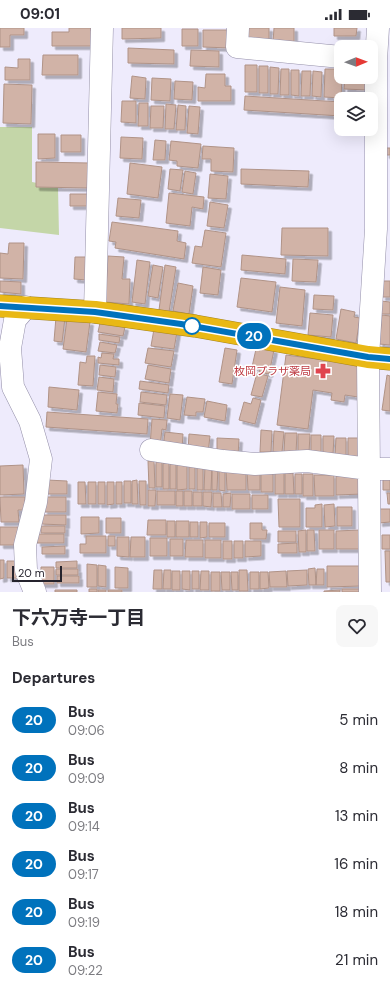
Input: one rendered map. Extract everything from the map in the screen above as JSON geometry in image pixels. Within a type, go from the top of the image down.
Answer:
[{"type":"highway","points":[[0,306],[95,312],[195,326],[368,357],[390,359]]},
{"type":"street","points":[[95,312],[102,28]]},
{"type":"street","points":[[238,28],[237,48],[334,56]]},
{"type":"street","points":[[370,592],[368,357],[383,229],[378,28]]},
{"type":"street","points":[[26,307],[15,320],[10,348],[13,387],[30,421],[41,459],[36,502],[25,544],[26,570],[35,592]]},
{"type":"street","points":[[151,450],[231,462],[255,464],[307,461],[369,469],[390,469]]},
{"type":"green space","points":[[0,127],[32,127],[32,182],[58,187],[59,235],[0,228]]},
{"type":"building","points":[[0,28],[24,28],[24,35],[10,35],[10,47],[0,47]]},
{"type":"building","points":[[69,28],[91,28],[91,31],[97,31],[97,46],[52,46],[52,32],[69,32]]},
{"type":"building","points":[[122,28],[161,28],[161,38],[122,39]]},
{"type":"building","points":[[246,28],[269,28],[269,43],[247,43]]},
{"type":"building","points":[[274,28],[294,28],[294,42],[273,42]]},
{"type":"building","points":[[334,28],[357,28],[356,36],[334,36]]},
{"type":"building","points":[[182,29],[198,29],[198,46],[182,46]]},
{"type":"building","points":[[203,30],[230,30],[230,48],[203,47]]},
{"type":"building","points":[[128,48],[174,50],[174,64],[128,63]]},
{"type":"building","points":[[191,50],[219,51],[219,67],[190,66]]},
{"type":"building","points":[[43,55],[78,55],[78,75],[42,75]]},
{"type":"building","points":[[18,59],[30,59],[30,80],[5,80],[5,67],[18,68]]},
{"type":"building","points":[[245,65],[257,65],[257,92],[245,92]]},
{"type":"building","points":[[259,66],[268,66],[268,93],[259,93]]},
{"type":"building","points":[[270,67],[279,68],[278,94],[270,94]]},
{"type":"building","points":[[281,69],[289,69],[289,95],[280,95]]},
{"type":"building","points":[[325,69],[334,69],[334,84],[342,84],[341,92],[334,92],[334,98],[324,97]]},
{"type":"building","points":[[291,70],[299,70],[299,96],[291,95]]},
{"type":"building","points":[[302,71],[311,71],[310,96],[301,96]]},
{"type":"building","points":[[313,71],[322,72],[321,97],[312,96]]},
{"type":"building","points":[[206,74],[225,74],[225,86],[231,86],[231,101],[198,101],[198,87],[205,88]]},
{"type":"building","points":[[132,76],[146,78],[145,99],[130,98]]},
{"type":"building","points":[[152,78],[171,79],[170,101],[151,100]]},
{"type":"building","points":[[175,81],[193,82],[192,100],[174,99]]},
{"type":"building","points":[[4,84],[32,85],[31,124],[3,123]]},
{"type":"building","points":[[344,84],[368,84],[368,90],[344,89]]},
{"type":"building","points":[[245,96],[334,102],[334,116],[244,110]]},
{"type":"building","points":[[122,101],[136,101],[136,123],[121,122]]},
{"type":"building","points":[[139,103],[148,103],[148,126],[138,126]]},
{"type":"building","points":[[166,104],[176,105],[174,129],[165,129]]},
{"type":"building","points":[[178,105],[186,106],[185,130],[176,130]]},
{"type":"building","points":[[151,106],[164,106],[163,128],[150,128]]},
{"type":"building","points":[[189,106],[200,107],[198,134],[187,133]]},
{"type":"building","points":[[38,134],[55,134],[55,158],[38,159]]},
{"type":"building","points":[[61,135],[81,135],[81,152],[61,152]]},
{"type":"building","points":[[121,137],[143,138],[142,159],[120,158]]},
{"type":"building","points":[[155,140],[166,141],[165,160],[153,160]]},
{"type":"building","points":[[171,141],[201,144],[198,168],[177,166],[177,161],[169,160]]},
{"type":"building","points":[[203,146],[234,148],[233,172],[211,171],[211,159],[202,159]]},
{"type":"building","points":[[386,148],[390,148],[390,155],[386,155]]},
{"type":"building","points":[[36,162],[89,163],[88,188],[36,187]]},
{"type":"building","points":[[130,163],[162,167],[158,198],[127,194]]},
{"type":"building","points":[[170,169],[183,170],[180,191],[168,189]]},
{"type":"building","points":[[241,169],[309,171],[308,187],[241,184]]},
{"type":"building","points":[[185,171],[196,173],[193,194],[182,192]]},
{"type":"building","points":[[210,174],[228,176],[226,199],[208,198]]},
{"type":"building","points":[[169,193],[204,197],[203,209],[192,207],[190,226],[166,223]]},
{"type":"building","points":[[70,194],[89,194],[89,206],[70,206]]},
{"type":"building","points":[[118,198],[141,200],[139,218],[116,216]]},
{"type":"building","points":[[210,202],[228,205],[224,228],[207,226]]},
{"type":"building","points":[[112,222],[178,231],[177,241],[186,243],[184,259],[115,248],[116,242],[109,241]]},
{"type":"building","points":[[282,228],[328,228],[328,256],[281,255]]},
{"type":"building","points":[[205,230],[226,233],[221,267],[192,263],[195,246],[202,247]]},
{"type":"building","points":[[9,243],[24,243],[23,279],[0,278],[0,253],[8,254]]},
{"type":"building","points":[[242,255],[286,259],[285,274],[241,270]]},
{"type":"building","points":[[108,256],[124,257],[122,279],[130,279],[129,304],[105,302]]},
{"type":"building","points":[[75,257],[88,257],[87,280],[74,279]]},
{"type":"building","points":[[293,259],[318,260],[316,282],[292,281]]},
{"type":"building","points":[[137,260],[150,262],[145,304],[132,302]]},
{"type":"building","points":[[153,265],[163,267],[158,298],[148,296]]},
{"type":"building","points":[[165,265],[176,267],[169,312],[159,310]]},
{"type":"building","points":[[203,267],[221,270],[218,295],[200,293]]},
{"type":"building","points":[[241,278],[276,282],[272,312],[237,307]]},
{"type":"building","points":[[0,281],[21,282],[21,294],[0,292]]},
{"type":"building","points":[[383,281],[390,281],[390,297],[382,297]]},
{"type":"building","points":[[178,283],[193,286],[189,314],[173,311]]},
{"type":"building","points":[[280,287],[305,290],[302,326],[276,323]]},
{"type":"building","points":[[314,295],[334,296],[333,310],[313,309]]},
{"type":"building","points":[[381,301],[390,302],[390,314],[381,314]]},
{"type":"building","points":[[341,309],[355,312],[354,317],[360,318],[356,343],[336,339]]},
{"type":"building","points":[[310,313],[333,315],[331,337],[308,335]]},
{"type":"building","points":[[382,315],[390,316],[390,345],[379,344]]},
{"type":"building","points":[[56,317],[65,318],[62,342],[54,341]]},
{"type":"building","points":[[67,319],[90,322],[86,352],[63,349]]},
{"type":"building","points":[[100,323],[125,327],[123,336],[98,332]]},
{"type":"building","points":[[154,329],[177,332],[174,349],[151,346]]},
{"type":"building","points":[[99,334],[120,337],[119,343],[99,340]]},
{"type":"building","points":[[100,342],[117,345],[115,353],[98,351]]},
{"type":"building","points":[[261,347],[274,350],[269,374],[259,372],[260,368],[252,367],[256,349],[260,351]]},
{"type":"building","points":[[148,348],[174,351],[171,367],[145,363]]},
{"type":"building","points":[[225,348],[237,350],[232,384],[219,382]]},
{"type":"building","points":[[102,353],[114,354],[113,359],[119,359],[119,365],[98,363],[98,357],[101,358]]},
{"type":"building","points":[[286,355],[362,365],[358,397],[345,395],[344,402],[331,400],[332,393],[313,390],[308,429],[277,425]]},
{"type":"building","points":[[87,356],[95,356],[93,386],[78,385],[80,362],[86,363]]},
{"type":"building","points":[[100,365],[116,367],[115,377],[99,375]]},
{"type":"building","points":[[148,365],[171,369],[169,383],[145,379]]},
{"type":"building","points":[[257,373],[268,376],[262,397],[251,395]]},
{"type":"building","points":[[387,375],[390,376],[390,411],[382,410]]},
{"type":"building","points":[[99,377],[114,379],[113,392],[97,390]]},
{"type":"building","points":[[140,381],[169,385],[168,393],[139,389]]},
{"type":"building","points":[[49,387],[79,390],[77,410],[48,407]]},
{"type":"building","points":[[98,392],[117,394],[117,413],[96,411]]},
{"type":"building","points":[[141,392],[167,395],[166,405],[140,402]]},
{"type":"building","points":[[170,394],[183,395],[180,420],[167,418]]},
{"type":"building","points":[[187,397],[205,399],[203,412],[196,412],[196,416],[184,415]]},
{"type":"building","points":[[253,398],[261,400],[255,424],[239,420],[244,402],[251,404]]},
{"type":"building","points":[[207,401],[227,405],[225,421],[204,417]]},
{"type":"building","points":[[139,403],[165,406],[164,418],[138,415]]},
{"type":"building","points":[[47,412],[148,419],[147,434],[46,427]]},
{"type":"building","points":[[152,419],[167,420],[166,430],[162,429],[160,447],[150,446]]},
{"type":"building","points":[[261,430],[272,431],[271,452],[260,452]]},
{"type":"building","points":[[274,431],[284,432],[282,452],[273,452]]},
{"type":"building","points":[[165,432],[183,434],[182,450],[163,448]]},
{"type":"building","points":[[285,433],[297,433],[296,453],[284,452]]},
{"type":"building","points":[[189,434],[210,436],[208,453],[188,451]]},
{"type":"building","points":[[298,434],[310,434],[309,453],[298,452]]},
{"type":"building","points":[[311,435],[321,435],[321,454],[311,453]]},
{"type":"building","points":[[323,436],[334,436],[333,454],[323,454]]},
{"type":"building","points":[[217,438],[239,439],[238,456],[217,454]]},
{"type":"building","points":[[336,438],[346,438],[346,457],[335,456]]},
{"type":"building","points":[[348,438],[361,438],[360,459],[348,459]]},
{"type":"building","points":[[148,461],[154,461],[155,488],[149,488]]},
{"type":"building","points":[[156,461],[162,461],[162,487],[156,487]]},
{"type":"building","points":[[177,462],[187,462],[187,489],[177,490]]},
{"type":"building","points":[[163,463],[169,463],[169,489],[163,489]]},
{"type":"building","points":[[170,463],[176,463],[176,489],[170,489]]},
{"type":"building","points":[[189,464],[195,464],[195,489],[189,489]]},
{"type":"building","points":[[23,465],[24,494],[0,495],[0,466]]},
{"type":"building","points":[[197,465],[203,465],[203,490],[197,490]]},
{"type":"building","points":[[205,466],[212,466],[211,490],[204,490]]},
{"type":"building","points":[[212,466],[218,466],[217,490],[212,490]]},
{"type":"building","points":[[219,466],[225,467],[225,491],[219,490]]},
{"type":"building","points":[[226,469],[246,469],[246,490],[227,490]]},
{"type":"building","points":[[260,469],[260,490],[248,490],[247,470]]},
{"type":"building","points":[[261,470],[273,470],[273,492],[261,492]]},
{"type":"building","points":[[275,470],[284,470],[284,494],[275,494]]},
{"type":"building","points":[[285,473],[293,473],[294,494],[285,494]]},
{"type":"building","points":[[295,474],[302,474],[302,494],[295,494]]},
{"type":"building","points":[[303,474],[313,474],[313,496],[303,496]]},
{"type":"building","points":[[314,475],[334,475],[334,496],[315,496]]},
{"type":"building","points":[[363,475],[363,494],[336,495],[336,476]]},
{"type":"building","points":[[383,479],[390,479],[390,490],[383,490]]},
{"type":"building","points":[[47,480],[67,481],[67,494],[47,494]]},
{"type":"building","points":[[137,480],[138,504],[132,504],[132,481]]},
{"type":"building","points":[[124,481],[131,481],[131,503],[124,503]]},
{"type":"building","points":[[139,481],[146,481],[146,505],[140,505]]},
{"type":"building","points":[[78,482],[85,482],[86,504],[78,504]]},
{"type":"building","points":[[88,482],[96,482],[96,504],[88,504]]},
{"type":"building","points":[[98,482],[105,482],[105,504],[98,504]]},
{"type":"building","points":[[107,482],[114,482],[114,504],[107,505]]},
{"type":"building","points":[[116,482],[122,482],[122,504],[116,504]]},
{"type":"building","points":[[148,490],[156,490],[155,506],[148,506]]},
{"type":"building","points":[[157,491],[175,491],[175,505],[157,505]]},
{"type":"building","points":[[176,491],[183,491],[183,506],[176,506]]},
{"type":"building","points":[[184,491],[192,491],[192,506],[184,506]]},
{"type":"building","points":[[193,492],[202,492],[202,506],[193,506]]},
{"type":"building","points":[[203,492],[212,492],[211,507],[203,506]]},
{"type":"building","points":[[213,493],[221,493],[222,507],[213,507]]},
{"type":"building","points":[[231,493],[230,507],[223,507],[223,494]]},
{"type":"building","points":[[387,493],[390,493],[390,504],[388,504]]},
{"type":"building","points":[[232,494],[250,494],[250,509],[232,509]]},
{"type":"building","points":[[252,495],[268,495],[268,509],[252,509]]},
{"type":"building","points":[[0,497],[25,497],[25,510],[18,510],[19,522],[1,522]]},
{"type":"building","points":[[44,497],[66,497],[66,512],[44,512]]},
{"type":"building","points":[[278,499],[300,499],[300,527],[279,527]]},
{"type":"building","points":[[322,504],[322,527],[306,527],[306,508],[315,508],[315,505]]},
{"type":"building","points":[[334,504],[335,526],[325,527],[324,505]]},
{"type":"building","points":[[337,507],[352,507],[352,526],[337,526]]},
{"type":"building","points":[[379,509],[390,509],[390,522],[379,523]]},
{"type":"building","points":[[41,515],[66,515],[66,525],[41,524]]},
{"type":"building","points":[[81,517],[99,517],[99,533],[81,534]]},
{"type":"building","points":[[106,518],[121,518],[121,533],[106,533]]},
{"type":"building","points":[[148,520],[166,520],[166,535],[147,535]]},
{"type":"building","points":[[167,521],[175,521],[175,537],[167,537]]},
{"type":"building","points":[[176,521],[189,521],[189,537],[176,537]]},
{"type":"building","points":[[190,522],[198,522],[198,537],[190,537]]},
{"type":"building","points":[[200,522],[207,522],[207,537],[200,538]]},
{"type":"building","points":[[209,523],[225,523],[225,537],[209,537]]},
{"type":"building","points":[[250,523],[262,523],[262,530],[267,530],[266,539],[250,539]]},
{"type":"building","points":[[41,526],[65,526],[65,533],[41,533]]},
{"type":"building","points":[[0,527],[21,527],[16,545],[0,545]]},
{"type":"building","points":[[306,530],[306,552],[299,552],[298,531]]},
{"type":"building","points":[[307,530],[314,530],[315,551],[307,551]]},
{"type":"building","points":[[319,530],[334,530],[334,549],[319,549]]},
{"type":"building","points":[[360,530],[360,549],[336,549],[336,531]]},
{"type":"building","points":[[278,531],[296,531],[296,542],[278,542]]},
{"type":"building","points":[[37,534],[64,534],[64,543],[37,543]]},
{"type":"building","points":[[382,535],[390,535],[390,549],[382,549]]},
{"type":"building","points":[[86,536],[106,536],[106,553],[80,553],[80,544],[86,544]]},
{"type":"building","points":[[108,536],[115,536],[115,546],[108,546]]},
{"type":"building","points":[[117,537],[129,537],[129,557],[117,556]]},
{"type":"building","points":[[131,537],[145,537],[145,557],[130,557]]},
{"type":"building","points":[[150,538],[167,538],[167,556],[150,556]]},
{"type":"building","points":[[170,539],[183,539],[183,556],[170,556]]},
{"type":"building","points":[[186,540],[203,540],[203,557],[185,557]]},
{"type":"building","points":[[205,540],[221,540],[221,558],[205,558]]},
{"type":"building","points":[[223,541],[232,541],[232,559],[223,559]]},
{"type":"building","points":[[234,541],[243,541],[243,558],[234,558]]},
{"type":"building","points":[[245,541],[261,541],[261,556],[245,557]]},
{"type":"building","points":[[297,543],[297,553],[278,553],[278,544]]},
{"type":"building","points":[[65,546],[65,554],[42,554],[42,547]]},
{"type":"building","points":[[385,551],[390,551],[390,582],[386,582]]},
{"type":"building","points":[[0,560],[4,560],[4,578],[0,579]]},
{"type":"building","points":[[7,561],[19,561],[19,578],[7,578]]},
{"type":"building","points":[[77,561],[77,568],[56,568],[56,562]]},
{"type":"building","points":[[87,564],[97,565],[97,587],[87,587]]},
{"type":"building","points":[[98,565],[106,566],[106,587],[98,586]]},
{"type":"building","points":[[327,566],[360,566],[361,586],[327,587]]},
{"type":"building","points":[[41,567],[54,567],[54,584],[41,584]]},
{"type":"building","points":[[115,567],[128,568],[128,588],[115,588]]},
{"type":"building","points":[[315,568],[316,585],[309,585],[308,569]]},
{"type":"building","points":[[56,569],[78,569],[78,575],[56,575]]},
{"type":"building","points":[[317,569],[324,569],[324,585],[316,585]]},
{"type":"building","points":[[154,570],[162,570],[162,589],[153,589]]},
{"type":"building","points":[[164,570],[171,570],[171,589],[163,589]]},
{"type":"building","points":[[239,570],[247,570],[248,591],[239,591]]},
{"type":"building","points":[[307,570],[307,585],[288,586],[287,571]]},
{"type":"building","points":[[172,571],[180,571],[180,590],[172,590]]},
{"type":"building","points":[[182,571],[190,571],[190,590],[182,589]]},
{"type":"building","points":[[192,571],[199,571],[199,589],[192,589]]},
{"type":"building","points":[[201,571],[209,571],[209,590],[200,590]]},
{"type":"building","points":[[286,571],[287,587],[270,587],[269,572]]},
{"type":"building","points":[[211,572],[220,572],[220,591],[211,591]]},
{"type":"building","points":[[221,572],[230,572],[230,590],[222,590]]},
{"type":"building","points":[[231,572],[238,572],[238,590],[232,590]]},
{"type":"building","points":[[250,572],[259,572],[259,589],[250,589]]},
{"type":"building","points":[[260,572],[268,572],[269,588],[260,589]]},
{"type":"building","points":[[57,576],[79,576],[79,583],[57,583]]},
{"type":"building","points":[[89,589],[97,589],[97,592],[89,592]]},
{"type":"building","points":[[342,589],[360,589],[360,592],[342,592]]},
{"type":"building","points":[[55,590],[77,590],[77,592],[55,592]]},
{"type":"building","points":[[98,590],[106,590],[106,592],[98,592]]},
{"type":"building","points":[[108,590],[122,590],[122,592],[108,592]]},
{"type":"building","points":[[340,590],[340,592],[324,592],[324,591]]},
{"type":"bus line","name":"20","points":[[0,306],[95,312],[181,324],[368,357],[390,359]]},
{"type":"place","name":"枚岡プラザ薬局","points":[[323,371]]}]
